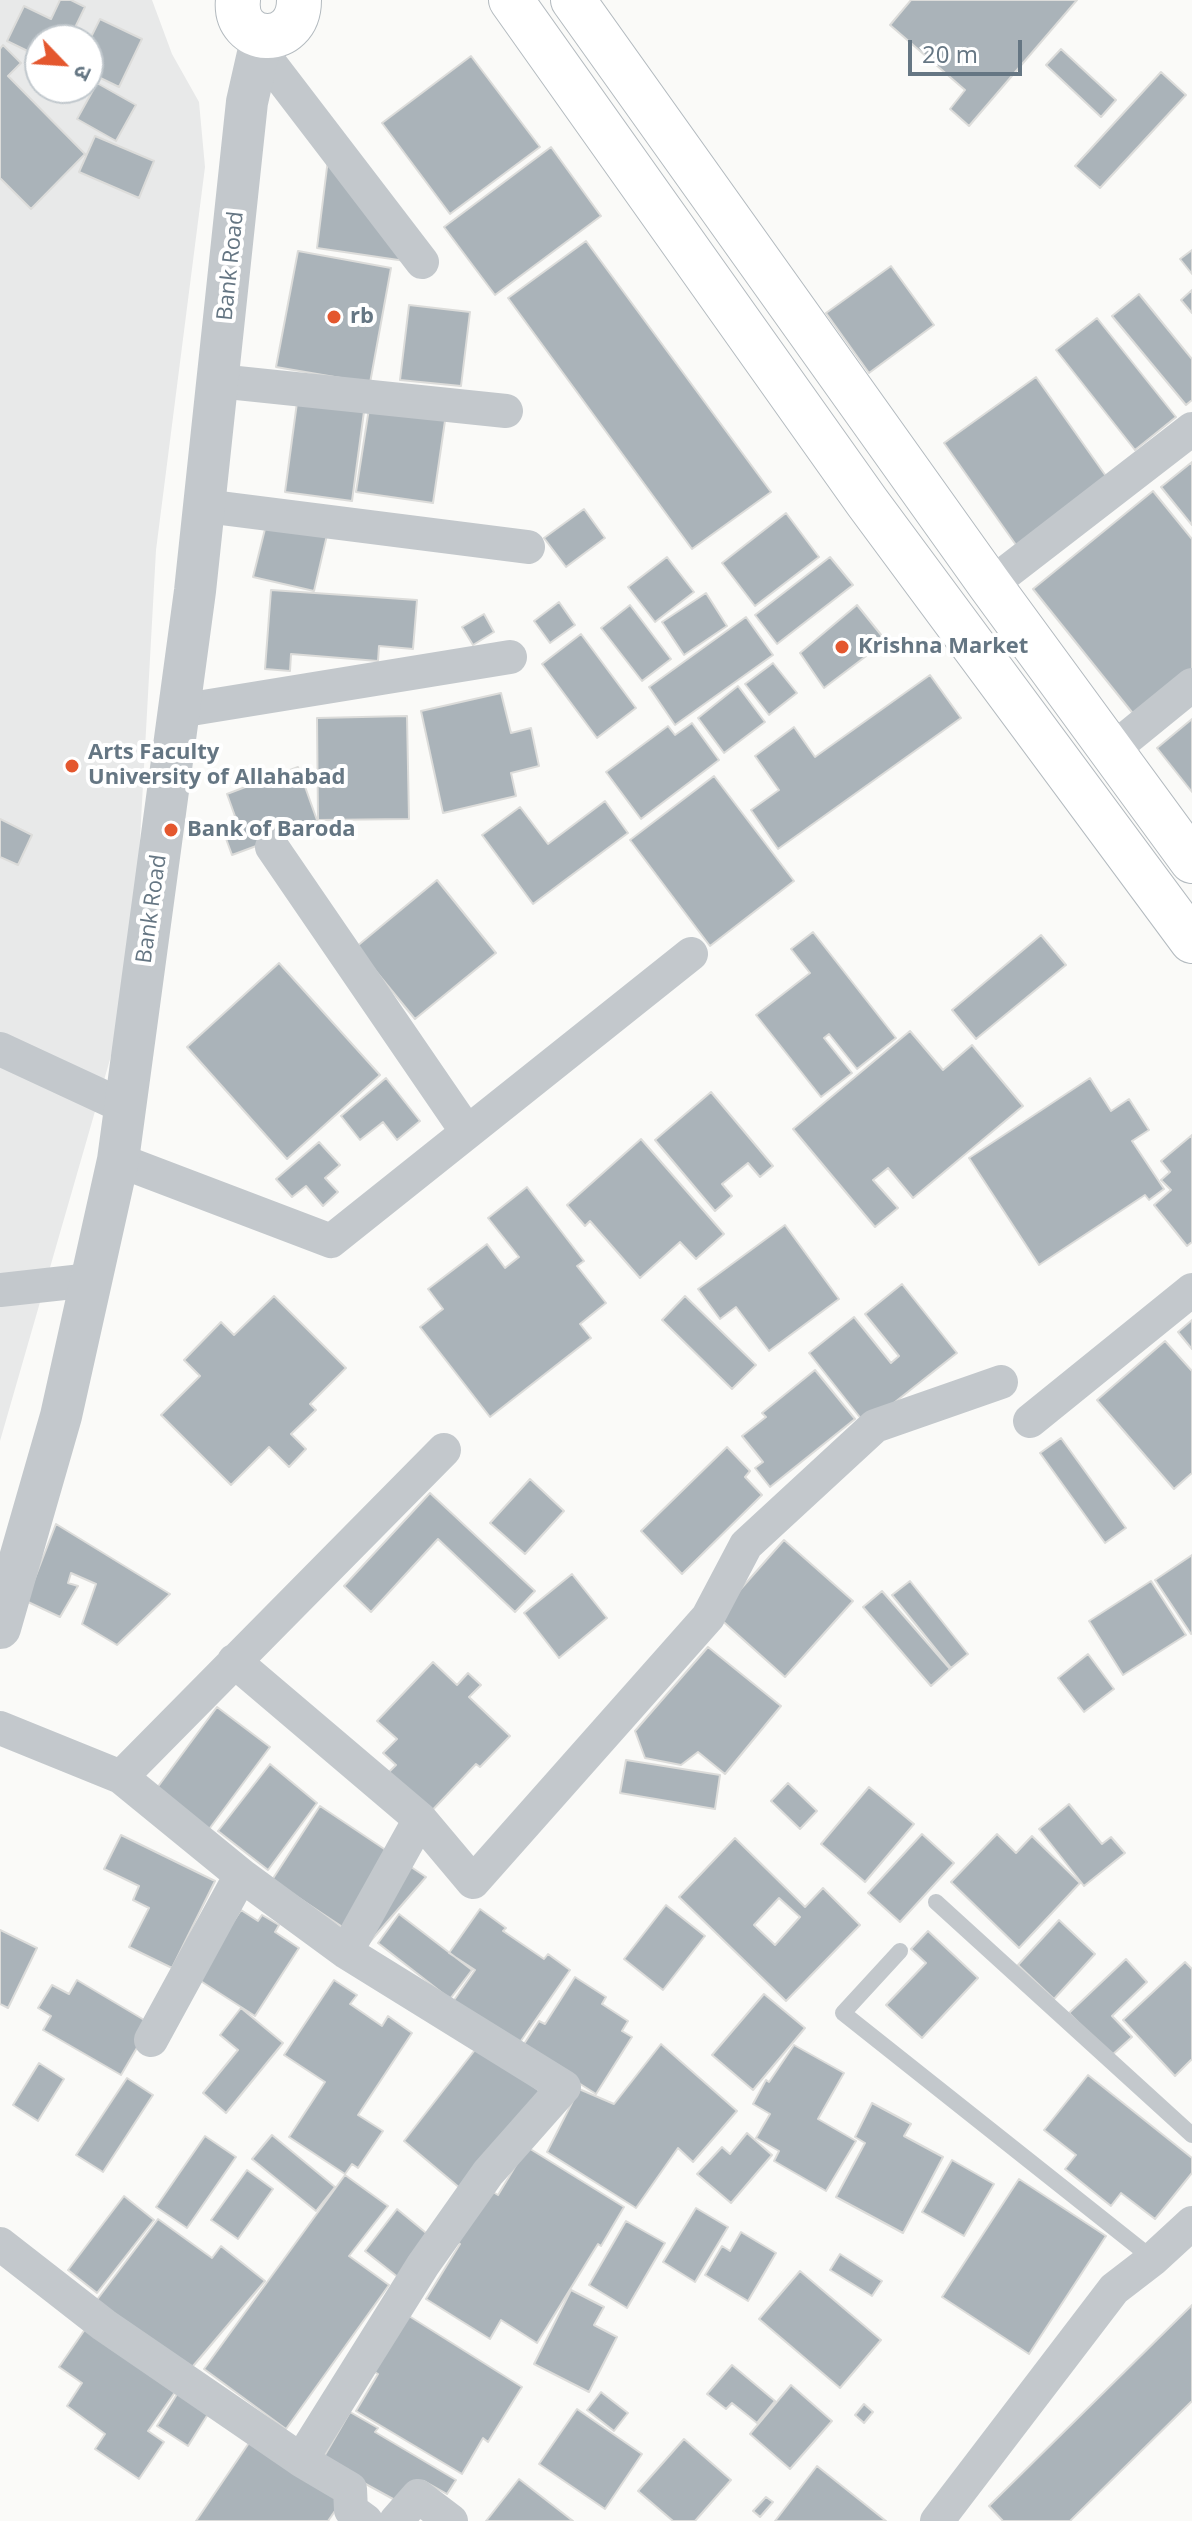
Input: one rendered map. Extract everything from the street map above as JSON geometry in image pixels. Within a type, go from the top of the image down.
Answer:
[{"type":"main road","points":[[511,0],[867,502],[1192,941]]},
{"type":"main road","points":[[573,0],[990,585],[1192,861]]},
{"type":"main road","points":[[243,20],[281,34],[296,19],[305,3]]},
{"type":"street","points":[[243,20],[422,262]]},
{"type":"street","name":"Bank Road","points":[[0,1628],[61,1416],[118,1160],[205,506],[247,102],[243,20]]},
{"type":"street","points":[[218,381],[506,411]]},
{"type":"street","points":[[990,585],[1192,429]]},
{"type":"street","points":[[205,506],[528,547]]},
{"type":"street","points":[[179,711],[510,657]]},
{"type":"street","points":[[1111,751],[1192,685]]},
{"type":"street","points":[[272,847],[467,1132]]},
{"type":"street","points":[[118,1160],[331,1241],[691,954]]},
{"type":"street","points":[[0,1049],[125,1107]]},
{"type":"street","points":[[0,1290],[91,1280]]},
{"type":"street","points":[[1030,1421],[1192,1290]]},
{"type":"street","points":[[234,1661],[420,1819],[473,1882],[708,1617],[746,1545],[875,1426],[1001,1382]]},
{"type":"street","points":[[121,1777],[444,1450]]},
{"type":"street","points":[[0,1728],[121,1777],[241,1875],[346,1952],[564,2087],[471,2196],[423,2265],[301,2460]]},
{"type":"street","points":[[346,1952],[420,1819]]},
{"type":"street","points":[[151,2040],[241,1875]]},
{"type":"street","points":[[937,2521],[1114,2289],[1192,2223]]},
{"type":"street","points":[[0,2244],[104,2325],[301,2460],[350,2489],[351,2510],[366,2521]]},
{"type":"street","points":[[396,2521],[418,2496],[451,2521]]},
{"type":"lane","points":[[936,1902],[1192,2135]]},
{"type":"lane","points":[[900,1951],[843,2013],[1153,2259]]},
{"type":"shaded area","name":"Arts Faculty University of Allahabad","points":[[0,0],[152,0],[172,54],[199,102],[205,167],[156,550],[132,983],[0,1441]]},
{"type":"building","points":[[60,0],[71,0],[85,7],[77,24],[24,24],[24,49],[7,41],[24,6],[51,19]]},
{"type":"building","points":[[911,0],[1077,0],[969,126],[950,109],[965,90],[890,25]]},
{"type":"building","points":[[100,19],[142,39],[119,87],[104,80],[104,24],[98,24]]},
{"type":"building","points":[[3,45],[21,63],[8,76],[24,92],[24,104],[36,104],[85,154],[31,209],[0,178],[0,49]]},
{"type":"building","points":[[1061,49],[1116,100],[1101,117],[1046,65]]},
{"type":"building","points":[[471,56],[540,147],[450,214],[382,123]]},
{"type":"building","points":[[1161,72],[1186,95],[1100,188],[1075,166]]},
{"type":"building","points":[[104,87],[136,105],[116,141],[77,119],[85,104],[104,104]]},
{"type":"building","points":[[332,127],[412,262],[317,248]]},
{"type":"building","points":[[95,136],[154,161],[139,198],[79,172]]},
{"type":"building","points":[[551,147],[601,216],[495,295],[444,227]]},
{"type":"building","points":[[586,241],[771,492],[692,549],[508,298]]},
{"type":"building","points":[[1192,250],[1192,274],[1180,259]]},
{"type":"building","name":"rb","points":[[298,251],[391,268],[370,383],[276,367]]},
{"type":"building","points":[[891,266],[934,325],[869,373],[826,313]]},
{"type":"building","points":[[1192,290],[1192,313],[1181,300]]},
{"type":"building","points":[[1139,294],[1192,359],[1192,400],[1186,405],[1112,316]]},
{"type":"building","points":[[409,305],[470,312],[461,386],[400,380]]},
{"type":"building","points":[[1097,318],[1176,417],[1135,450],[1056,350]]},
{"type":"building","points":[[1036,377],[1113,486],[1021,552],[944,443]]},
{"type":"building","points":[[298,395],[365,404],[352,501],[285,492]]},
{"type":"building","points":[[370,402],[446,414],[433,503],[356,492]]},
{"type":"building","points":[[1192,462],[1192,525],[1161,487]]},
{"type":"building","points":[[1153,491],[1192,539],[1192,678],[1139,721],[1033,589]]},
{"type":"building","points":[[584,509],[605,538],[566,567],[544,538]]},
{"type":"building","points":[[786,513],[819,557],[755,606],[722,563]]},
{"type":"building","points":[[267,521],[327,535],[314,591],[253,577]]},
{"type":"building","points":[[667,557],[694,592],[655,622],[628,587]]},
{"type":"building","points":[[830,557],[853,585],[777,644],[755,615]]},
{"type":"building","points":[[271,590],[417,600],[413,649],[379,646],[378,661],[291,654],[290,671],[265,669]]},
{"type":"building","points":[[706,593],[727,626],[684,655],[662,622]]},
{"type":"building","points":[[559,602],[575,625],[550,643],[534,621]]},
{"type":"building","points":[[630,605],[671,659],[642,681],[601,628]]},
{"type":"building","name":"Krishna Market","points":[[857,605],[886,641],[824,688],[800,653]]},
{"type":"building","points":[[484,614],[494,632],[473,645],[462,627]]},
{"type":"building","points":[[746,617],[773,655],[675,725],[649,687]]},
{"type":"building","points":[[581,634],[636,708],[597,738],[542,664]]},
{"type":"building","points":[[773,663],[797,693],[769,715],[745,684]]},
{"type":"building","points":[[930,675],[961,718],[778,849],[751,810],[779,790],[755,756],[794,727],[815,757]]},
{"type":"building","points":[[738,686],[765,722],[724,753],[698,718]]},
{"type":"building","points":[[501,693],[511,733],[531,728],[539,766],[511,773],[516,796],[443,813],[421,711]]},
{"type":"building","points":[[407,716],[409,819],[318,820],[317,718]]},
{"type":"building","points":[[1192,719],[1192,792],[1157,748]]},
{"type":"building","points":[[692,723],[719,760],[641,819],[606,772],[668,726],[675,735]]},
{"type":"building","points":[[298,767],[318,823],[232,855],[221,825],[236,819],[227,794]]},
{"type":"building","points":[[714,776],[794,881],[710,946],[630,840]]},
{"type":"building","points":[[605,801],[628,833],[533,904],[482,835],[520,807],[548,844]]},
{"type":"building","points":[[0,819],[32,835],[18,865],[0,857]]},
{"type":"building","points":[[437,880],[496,953],[415,1019],[356,947]]},
{"type":"building","points":[[813,932],[896,1038],[857,1069],[829,1034],[824,1038],[852,1073],[821,1097],[756,1015],[810,973],[791,949]]},
{"type":"building","points":[[1041,935],[1066,965],[976,1039],[952,1010]]},
{"type":"building","points":[[279,963],[380,1075],[287,1159],[187,1047]]},
{"type":"building","points":[[910,1031],[943,1070],[972,1045],[1023,1106],[913,1198],[888,1168],[873,1180],[898,1208],[875,1227],[793,1129]]},
{"type":"building","points":[[386,1078],[420,1121],[397,1140],[383,1122],[360,1140],[341,1116]]},
{"type":"building","points":[[1090,1078],[1111,1111],[1129,1099],[1149,1130],[1132,1141],[1164,1189],[1149,1200],[1145,1195],[1039,1265],[969,1158]]},
{"type":"building","points":[[711,1092],[773,1166],[760,1177],[748,1163],[722,1184],[732,1196],[715,1211],[655,1140]]},
{"type":"building","points":[[1192,1135],[1192,1242],[1187,1246],[1154,1205],[1171,1190],[1161,1180],[1170,1172],[1161,1161]]},
{"type":"building","points":[[641,1139],[724,1234],[696,1259],[680,1242],[640,1278],[590,1221],[585,1226],[567,1205]]},
{"type":"building","points":[[319,1142],[340,1165],[325,1178],[338,1192],[323,1206],[306,1186],[292,1197],[276,1179]]},
{"type":"building","points":[[527,1187],[584,1261],[577,1266],[606,1303],[580,1324],[591,1338],[490,1417],[420,1327],[443,1309],[428,1289],[487,1244],[505,1268],[519,1257],[488,1218]]},
{"type":"building","points":[[785,1225],[839,1299],[769,1351],[736,1307],[720,1319],[698,1289]]},
{"type":"building","points":[[902,1284],[957,1353],[866,1425],[809,1353],[854,1317],[891,1363],[899,1356],[865,1314]]},
{"type":"building","points":[[274,1296],[346,1368],[310,1404],[316,1410],[291,1434],[306,1449],[289,1467],[269,1447],[231,1485],[161,1415],[200,1376],[184,1360],[221,1322],[234,1335]]},
{"type":"building","points":[[685,1296],[756,1365],[732,1389],[662,1320]]},
{"type":"building","points":[[1192,1320],[1192,1349],[1178,1332]]},
{"type":"building","points":[[1165,1341],[1192,1371],[1192,1473],[1174,1489],[1097,1400]]},
{"type":"building","points":[[815,1370],[855,1419],[770,1487],[755,1468],[763,1462],[742,1436],[766,1417],[762,1413]]},
{"type":"building","points":[[1061,1438],[1126,1528],[1105,1543],[1040,1453]]},
{"type":"building","points":[[727,1447],[750,1471],[745,1477],[762,1495],[682,1574],[641,1531]]},
{"type":"building","points":[[530,1479],[564,1511],[525,1554],[490,1523]]},
{"type":"building","points":[[430,1493],[535,1591],[515,1612],[438,1539],[371,1612],[344,1586]]},
{"type":"building","points":[[56,1524],[170,1594],[117,1645],[82,1624],[96,1584],[71,1573],[68,1583],[78,1586],[60,1617],[26,1601]]},
{"type":"building","points":[[784,1540],[853,1601],[785,1677],[717,1616]]},
{"type":"building","points":[[1192,1555],[1192,1633],[1191,1634],[1155,1580]]},
{"type":"building","points":[[572,1574],[607,1618],[559,1658],[524,1613]]},
{"type":"building","points":[[910,1581],[968,1654],[951,1668],[892,1595]]},
{"type":"building","points":[[1151,1581],[1186,1635],[1123,1675],[1089,1621]]},
{"type":"building","points":[[882,1591],[950,1669],[931,1686],[863,1607]]},
{"type":"building","points":[[708,1647],[781,1706],[725,1774],[698,1752],[681,1765],[645,1758],[635,1731]]},
{"type":"building","points":[[1088,1654],[1114,1689],[1084,1712],[1058,1678]]},
{"type":"building","points":[[433,1662],[457,1685],[468,1673],[481,1685],[469,1697],[510,1736],[480,1767],[476,1764],[425,1818],[383,1778],[396,1765],[383,1753],[397,1739],[377,1721]]},
{"type":"building","points":[[217,1707],[270,1747],[204,1836],[151,1796]]},
{"type":"building","points":[[626,1760],[720,1775],[715,1809],[620,1793]]},
{"type":"building","points":[[270,1764],[317,1803],[268,1870],[218,1831]]},
{"type":"building","points":[[788,1783],[817,1811],[800,1829],[771,1801]]},
{"type":"building","points":[[869,1787],[914,1824],[865,1882],[821,1844]]},
{"type":"building","points":[[1069,1804],[1102,1844],[1111,1837],[1125,1853],[1084,1886],[1039,1829]]},
{"type":"building","points":[[320,1806],[426,1877],[368,1944],[272,1880]]},
{"type":"building","points":[[922,1834],[954,1863],[900,1922],[868,1893]]},
{"type":"building","points":[[997,1834],[1016,1853],[1032,1836],[1080,1883],[1019,1948],[951,1882]]},
{"type":"building","points":[[121,1835],[215,1881],[172,1968],[129,1947],[149,1908],[133,1900],[139,1886],[104,1869]]},
{"type":"building","points":[[735,1838],[805,1907],[823,1888],[860,1925],[786,2001],[679,1897]],"holes":[[[779,1898],[800,1917],[775,1945],[754,1925]]]},
{"type":"building","points":[[666,1905],[705,1936],[663,1990],[624,1959]]},
{"type":"building","points":[[480,1909],[506,1928],[503,1931],[544,1959],[548,1954],[570,1970],[516,2048],[452,2003],[475,1970],[449,1953]]},
{"type":"building","points":[[241,1910],[258,1921],[262,1915],[279,1925],[275,1932],[299,1948],[255,2016],[196,1978]]},
{"type":"building","points":[[399,1914],[472,1970],[450,1999],[378,1943]]},
{"type":"building","points":[[1059,1920],[1095,1954],[1054,1999],[1018,1965]]},
{"type":"building","points":[[0,1930],[37,1948],[8,2008],[0,2004]]},
{"type":"building","points":[[928,1931],[978,1978],[922,2038],[886,2005],[926,1963],[911,1949]]},
{"type":"building","points":[[1126,1959],[1147,1982],[1112,2016],[1132,2037],[1111,2056],[1069,2013]]},
{"type":"building","points":[[1185,1962],[1192,1969],[1192,2059],[1175,2076],[1123,2020]]},
{"type":"building","points":[[575,1977],[606,1997],[602,2004],[628,2021],[622,2031],[632,2037],[596,2094],[522,2047],[539,2021],[545,2024]]},
{"type":"building","points":[[77,1980],[151,2024],[121,2075],[43,2030],[51,2016],[38,2008],[52,1985],[69,1994]]},
{"type":"building","points":[[334,1980],[357,1995],[350,2004],[382,2026],[388,2016],[412,2033],[358,2115],[383,2131],[358,2168],[352,2164],[345,2174],[289,2137],[325,2082],[284,2055]]},
{"type":"building","points":[[764,1994],[805,2028],[753,2090],[712,2055]]},
{"type":"building","points":[[241,2008],[283,2043],[226,2113],[203,2093],[238,2050],[220,2035]]},
{"type":"building","points":[[661,2044],[737,2111],[693,2162],[678,2148],[636,2208],[547,2152],[579,2089],[614,2104]]},
{"type":"building","points":[[794,2045],[844,2073],[818,2119],[856,2141],[826,2191],[774,2161],[779,2151],[756,2138],[770,2114],[753,2104],[766,2080],[769,2082]]},
{"type":"building","points":[[478,2046],[541,2092],[467,2194],[404,2141]]},
{"type":"building","points":[[39,2063],[64,2079],[38,2121],[13,2105]]},
{"type":"building","points":[[1088,2075],[1192,2158],[1192,2173],[1155,2219],[1121,2193],[1111,2206],[1065,2169],[1076,2155],[1044,2130]]},
{"type":"building","points":[[127,2078],[153,2095],[103,2172],[76,2155]]},
{"type":"building","points":[[872,2103],[911,2124],[904,2136],[943,2157],[903,2233],[836,2197],[865,2143],[855,2137]]},
{"type":"building","points":[[747,2133],[772,2155],[731,2203],[697,2174],[722,2147],[730,2154]]},
{"type":"building","points":[[272,2135],[335,2187],[316,2211],[252,2159]]},
{"type":"building","points":[[205,2136],[236,2157],[187,2228],[156,2207]]},
{"type":"building","points":[[527,2147],[624,2207],[537,2343],[501,2320],[490,2339],[426,2299],[460,2244],[451,2238],[483,2186],[498,2195]]},
{"type":"building","points":[[952,2160],[994,2184],[964,2236],[922,2212]]},
{"type":"building","points":[[247,2170],[273,2189],[238,2239],[211,2220]]},
{"type":"building","points":[[345,2175],[388,2206],[349,2256],[389,2285],[286,2429],[204,2369]]},
{"type":"building","points":[[1019,2179],[1106,2236],[1029,2354],[942,2297]]},
{"type":"building","points":[[124,2196],[154,2220],[97,2293],[68,2270]]},
{"type":"building","points":[[696,2208],[728,2227],[695,2282],[663,2262]]},
{"type":"building","points":[[397,2209],[431,2237],[399,2278],[365,2251]]},
{"type":"building","points":[[158,2219],[212,2258],[221,2246],[265,2281],[188,2372],[93,2305]]},
{"type":"building","points":[[626,2221],[665,2243],[627,2308],[589,2285]]},
{"type":"building","points":[[741,2232],[776,2253],[748,2301],[705,2275],[722,2246],[730,2251]]},
{"type":"building","points":[[840,2254],[882,2281],[872,2296],[830,2270]]},
{"type":"building","points":[[800,2271],[881,2340],[840,2388],[759,2319]]},
{"type":"building","points":[[571,2290],[604,2307],[594,2325],[617,2337],[589,2392],[534,2364]]},
{"type":"building","points":[[1192,2305],[1192,2401],[1070,2521],[1003,2521],[989,2506]]},
{"type":"building","points":[[409,2316],[522,2387],[488,2442],[483,2438],[462,2474],[356,2411],[378,2374],[370,2369]]},
{"type":"building","points":[[90,2322],[180,2385],[148,2431],[164,2442],[139,2479],[95,2449],[105,2434],[67,2406],[82,2383],[59,2367]]},
{"type":"building","points":[[732,2365],[775,2401],[757,2423],[732,2403],[726,2409],[707,2394]]},
{"type":"building","points":[[791,2385],[832,2421],[790,2469],[750,2434]]},
{"type":"building","points":[[179,2391],[210,2411],[188,2446],[157,2426]]},
{"type":"building","points":[[601,2392],[628,2413],[614,2431],[587,2410]]},
{"type":"building","points":[[864,2404],[873,2412],[864,2423],[855,2415]]},
{"type":"building","points":[[577,2409],[642,2454],[605,2509],[539,2464]]},
{"type":"building","points":[[350,2412],[378,2428],[375,2432],[456,2480],[447,2494],[424,2481],[404,2505],[322,2460]]},
{"type":"building","points":[[255,2434],[346,2495],[328,2521],[196,2521]]},
{"type":"building","points":[[684,2439],[731,2480],[695,2521],[673,2521],[638,2491]]},
{"type":"building","points":[[817,2466],[886,2521],[775,2521]]},
{"type":"building","points":[[519,2479],[573,2521],[486,2521]]},
{"type":"building","points":[[766,2497],[773,2502],[760,2517],[753,2511]]},
{"type":"place","name":"rb","points":[[334,317]]},
{"type":"place","name":"Krishna Market","points":[[842,647]]},
{"type":"place","name":"Arts Faculty University of Allahabad","points":[[72,766]]},
{"type":"place","name":"Bank of Baroda","points":[[171,830]]}]
